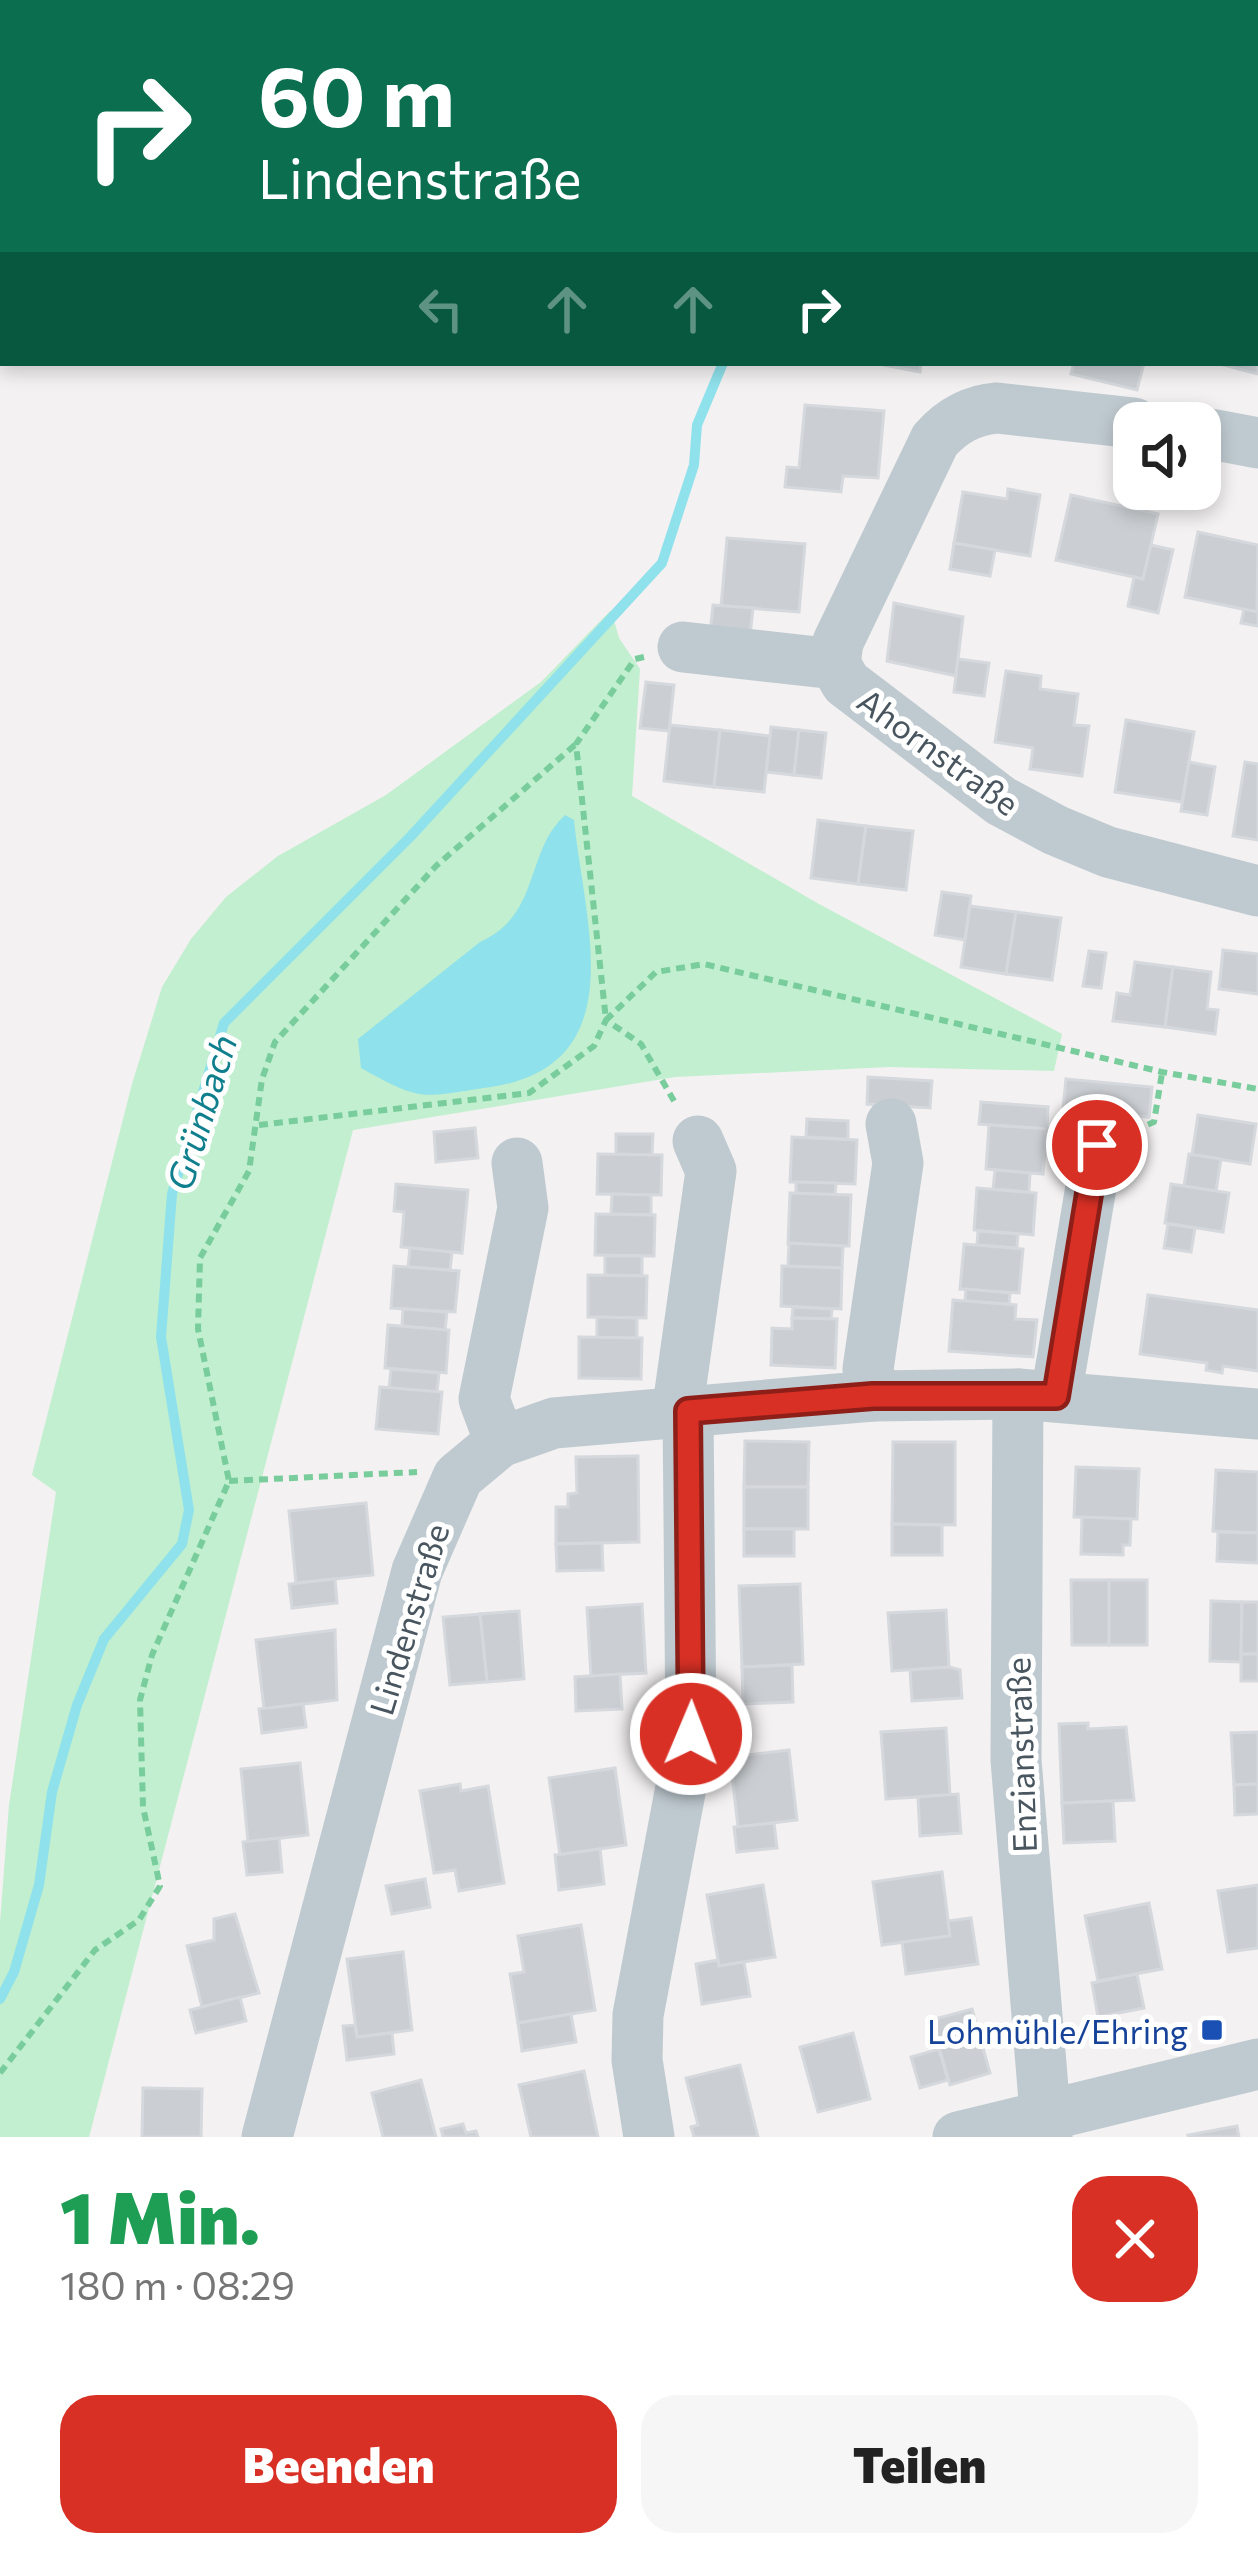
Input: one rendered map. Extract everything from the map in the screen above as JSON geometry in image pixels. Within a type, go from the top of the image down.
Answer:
[{"type":"street","name":"Ahornstraße","points":[[1113,421],[997,408],[980,409],[947,426],[934,440],[838,642],[835,664],[846,683],[1001,801],[1108,852],[1258,891]]},
{"type":"street","points":[[1221,436],[1258,443]]},
{"type":"street","name":"Ahornstraße","points":[[682,647],[835,664]]},
{"type":"street","points":[[873,1396],[868,1369],[898,1163],[892,1124]]},
{"type":"street","points":[[649,2137],[637,2060],[638,2015],[691,1734],[683,1412],[711,1171],[698,1141]]},
{"type":"street","name":"Enzianstraße","points":[[1047,2126],[1016,1760],[1037,1395],[1097,1145]]},
{"type":"street","points":[[500,1442],[484,1400],[523,1208],[517,1163]]},
{"type":"street","name":"Lindenstraße","points":[[267,2137],[417,1571],[458,1477],[500,1442],[554,1423],[873,1396],[1037,1395],[1258,1414]]},
{"type":"street","points":[[958,2137],[1047,2126],[1258,2064]]},
{"type":"path","points":[[0,2073],[95,1950],[139,1920],[160,1886],[143,1807],[140,1700],[152,1655],[229,1480],[198,1329],[200,1258],[249,1171],[262,1079],[275,1042],[436,866],[576,744],[635,659],[682,647]]},
{"type":"path","points":[[576,744],[606,1020],[641,1044],[698,1141]]},
{"type":"path","points":[[259,1125],[529,1094],[594,1046],[606,1020],[656,972],[704,964],[1162,1072],[1258,1089]]},
{"type":"path","points":[[1097,1145],[1154,1122],[1162,1072]]},
{"type":"path","points":[[229,1480],[435,1472],[458,1477]]},
{"type":"green space","points":[[611,610],[619,638],[640,669],[632,796],[819,904],[1062,1034],[1054,1071],[889,1067],[675,1077],[353,1130],[89,2137],[0,2137],[0,1923],[9,1805],[56,1492],[32,1475],[132,1084],[162,987],[191,939],[226,897],[278,856],[386,795],[541,682]]},
{"type":"water","points":[[565,815],[574,820],[590,943],[590,983],[583,1019],[566,1050],[536,1073],[491,1087],[435,1095],[411,1092],[361,1068],[358,1039],[513,916],[543,846]]},
{"type":"building","points":[[889,366],[921,366],[920,372]]},
{"type":"building","points":[[1073,366],[1143,366],[1137,390],[1071,374]]},
{"type":"building","points":[[1227,366],[1258,366],[1258,374]]},
{"type":"building","points":[[805,405],[884,411],[878,478],[843,476],[841,492],[785,487],[787,467],[799,468]]},
{"type":"building","points":[[1008,489],[1040,495],[1030,556],[954,543],[963,492],[1007,499]]},
{"type":"building","points":[[1071,495],[1113,504],[1113,510],[1158,514],[1143,579],[1056,560]]},
{"type":"building","points":[[1198,532],[1258,545],[1257,612],[1185,597]]},
{"type":"building","points":[[727,538],[805,544],[799,612],[721,606]]},
{"type":"building","points":[[954,543],[995,550],[990,576],[950,569]]},
{"type":"building","points":[[1151,545],[1173,550],[1158,613],[1128,606],[1134,577],[1143,579]]},
{"type":"building","points":[[894,603],[963,617],[956,676],[887,661]]},
{"type":"building","points":[[713,605],[753,608],[750,636],[710,633]]},
{"type":"building","points":[[1258,605],[1258,626],[1241,623],[1244,609],[1257,612]]},
{"type":"building","points":[[958,659],[989,663],[984,696],[954,692]]},
{"type":"building","points":[[1006,671],[1041,676],[1040,689],[1078,694],[1074,725],[1089,726],[1082,776],[1030,769],[1033,748],[995,742]]},
{"type":"building","points":[[646,682],[674,685],[669,731],[640,728]]},
{"type":"building","points":[[1126,720],[1194,732],[1182,802],[1115,792]]},
{"type":"building","points":[[670,725],[720,730],[714,787],[664,781]]},
{"type":"building","points":[[771,727],[799,730],[794,775],[766,772]]},
{"type":"building","points":[[720,730],[770,736],[764,792],[714,787]]},
{"type":"building","points":[[799,730],[826,733],[821,778],[794,775]]},
{"type":"building","points":[[1189,762],[1215,767],[1207,815],[1181,811]]},
{"type":"building","points":[[1245,762],[1258,764],[1258,840],[1233,836]]},
{"type":"building","points":[[818,820],[866,826],[858,884],[811,878]]},
{"type":"building","points":[[866,826],[913,831],[906,890],[858,884]]},
{"type":"building","points":[[942,892],[971,896],[965,940],[935,935]]},
{"type":"building","points":[[970,906],[1016,912],[1006,974],[961,967]]},
{"type":"building","points":[[1016,912],[1061,918],[1052,980],[1006,974]]},
{"type":"building","points":[[1223,950],[1258,954],[1258,994],[1219,989]]},
{"type":"building","points":[[1089,951],[1106,953],[1101,988],[1083,986]]},
{"type":"building","points":[[1135,962],[1173,967],[1165,1027],[1113,1021],[1117,993],[1130,995]]},
{"type":"building","points":[[1173,967],[1211,972],[1207,1009],[1218,1010],[1215,1034],[1165,1027]]},
{"type":"building","points":[[868,1077],[932,1081],[930,1108],[867,1104]]},
{"type":"building","points":[[1066,1079],[1152,1087],[1149,1117],[1063,1109]]},
{"type":"building","points":[[981,1102],[1048,1107],[1047,1129],[979,1124]]},
{"type":"building","points":[[1198,1115],[1256,1124],[1250,1164],[1192,1155]]},
{"type":"building","points":[[807,1119],[848,1121],[848,1139],[806,1137]]},
{"type":"building","points":[[989,1125],[1047,1129],[1043,1174],[986,1169]]},
{"type":"building","points":[[475,1128],[478,1158],[436,1162],[434,1132]]},
{"type":"building","points":[[616,1134],[653,1134],[652,1155],[616,1154]]},
{"type":"building","points":[[792,1137],[857,1140],[855,1184],[790,1182]]},
{"type":"building","points":[[598,1154],[662,1155],[661,1195],[597,1194]]},
{"type":"building","points":[[1189,1154],[1221,1159],[1216,1191],[1184,1186]]},
{"type":"building","points":[[995,1170],[1030,1173],[1029,1192],[993,1189]]},
{"type":"building","points":[[796,1182],[836,1183],[835,1195],[796,1193]]},
{"type":"building","points":[[396,1184],[468,1190],[462,1253],[401,1247],[404,1212],[394,1211]]},
{"type":"building","points":[[1171,1184],[1229,1193],[1223,1232],[1165,1223]]},
{"type":"building","points":[[977,1188],[1036,1193],[1033,1235],[974,1230]]},
{"type":"building","points":[[790,1193],[851,1195],[849,1246],[788,1244]]},
{"type":"building","points":[[612,1194],[651,1195],[651,1215],[611,1214]]},
{"type":"building","points":[[596,1214],[655,1215],[654,1256],[595,1255]]},
{"type":"building","points":[[1168,1224],[1195,1228],[1191,1252],[1164,1248]]},
{"type":"building","points":[[978,1231],[1018,1234],[1017,1248],[977,1245]]},
{"type":"building","points":[[789,1243],[843,1246],[842,1268],[788,1266]]},
{"type":"building","points":[[964,1244],[1023,1249],[1019,1293],[960,1289]]},
{"type":"building","points":[[410,1248],[452,1252],[450,1270],[408,1267]]},
{"type":"building","points":[[605,1256],[642,1256],[642,1276],[605,1275]]},
{"type":"building","points":[[394,1266],[459,1271],[455,1312],[391,1308]]},
{"type":"building","points":[[782,1266],[842,1268],[841,1309],[781,1306]]},
{"type":"building","points":[[588,1275],[647,1276],[646,1318],[588,1317]]},
{"type":"building","points":[[966,1289],[1010,1293],[1009,1304],[965,1301]]},
{"type":"building","points":[[1148,1295],[1258,1310],[1258,1371],[1223,1366],[1222,1373],[1206,1370],[1207,1363],[1140,1354]]},
{"type":"building","points":[[953,1300],[1016,1305],[1015,1319],[1037,1320],[1033,1357],[949,1351]]},
{"type":"building","points":[[793,1307],[832,1309],[831,1319],[792,1318]]},
{"type":"building","points":[[403,1309],[447,1312],[445,1330],[402,1326]]},
{"type":"building","points":[[597,1317],[637,1318],[637,1338],[597,1338]]},
{"type":"building","points":[[792,1318],[837,1319],[835,1368],[771,1365],[772,1328],[792,1329]]},
{"type":"building","points":[[388,1325],[449,1330],[446,1373],[385,1368]]},
{"type":"building","points":[[579,1337],[642,1338],[641,1379],[579,1378]]},
{"type":"building","points":[[391,1369],[439,1373],[437,1392],[389,1388]]},
{"type":"building","points":[[380,1387],[442,1392],[438,1434],[376,1429]]},
{"type":"building","points":[[745,1441],[809,1442],[808,1487],[744,1487]]},
{"type":"building","points":[[893,1442],[955,1442],[955,1525],[892,1524]]},
{"type":"building","points":[[638,1456],[639,1542],[556,1544],[556,1507],[568,1507],[568,1494],[577,1493],[576,1457]]},
{"type":"building","points":[[1076,1467],[1139,1469],[1137,1519],[1074,1517]]},
{"type":"building","points":[[1216,1470],[1258,1472],[1258,1533],[1213,1531]]},
{"type":"building","points":[[744,1487],[808,1487],[808,1529],[744,1529]]},
{"type":"building","points":[[366,1503],[373,1575],[296,1583],[289,1511]]},
{"type":"building","points":[[1082,1517],[1131,1519],[1130,1545],[1123,1545],[1123,1555],[1081,1554]]},
{"type":"building","points":[[892,1524],[942,1525],[942,1555],[892,1555]]},
{"type":"building","points":[[744,1529],[794,1529],[794,1556],[744,1556]]},
{"type":"building","points":[[1218,1532],[1258,1533],[1258,1563],[1217,1561]]},
{"type":"building","points":[[602,1543],[603,1570],[557,1571],[556,1544]]},
{"type":"building","points":[[335,1579],[337,1603],[292,1608],[289,1584]]},
{"type":"building","points":[[1071,1580],[1109,1580],[1109,1645],[1072,1645]]},
{"type":"building","points":[[1109,1580],[1147,1580],[1147,1645],[1109,1645]]},
{"type":"building","points":[[800,1584],[803,1664],[742,1667],[739,1586]]},
{"type":"building","points":[[1211,1601],[1242,1602],[1241,1662],[1210,1661]]},
{"type":"building","points":[[1242,1602],[1258,1602],[1258,1654],[1241,1654]]},
{"type":"building","points":[[642,1604],[646,1673],[591,1676],[587,1608]]},
{"type":"building","points":[[946,1610],[949,1667],[892,1671],[888,1613]]},
{"type":"building","points":[[519,1611],[524,1679],[487,1682],[480,1614]]},
{"type":"building","points":[[480,1614],[487,1682],[450,1685],[443,1617]]},
{"type":"building","points":[[335,1630],[337,1700],[264,1709],[256,1640]]},
{"type":"building","points":[[1241,1654],[1258,1654],[1258,1681],[1241,1681]]},
{"type":"building","points":[[792,1665],[793,1702],[743,1704],[742,1667]]},
{"type":"building","points":[[910,1670],[960,1670],[962,1698],[912,1701]]},
{"type":"building","points":[[620,1674],[622,1709],[576,1711],[575,1677]]},
{"type":"building","points":[[303,1704],[306,1727],[262,1733],[259,1709]]},
{"type":"building","points":[[1088,1723],[1088,1729],[1126,1727],[1134,1800],[1062,1803],[1059,1724]]},
{"type":"building","points":[[946,1728],[950,1795],[886,1799],[881,1732]]},
{"type":"building","points":[[1258,1732],[1258,1784],[1234,1785],[1231,1733]]},
{"type":"building","points":[[789,1750],[797,1820],[738,1827],[730,1757]]},
{"type":"building","points":[[300,1763],[308,1835],[248,1842],[241,1769]]},
{"type":"building","points":[[615,1768],[626,1845],[560,1855],[549,1778]]},
{"type":"building","points":[[460,1784],[461,1791],[488,1786],[504,1883],[459,1891],[455,1870],[434,1873],[420,1791]]},
{"type":"building","points":[[1258,1784],[1258,1814],[1235,1815],[1234,1785]]},
{"type":"building","points":[[958,1794],[961,1833],[920,1836],[918,1797]]},
{"type":"building","points":[[1113,1801],[1115,1841],[1064,1843],[1062,1803]]},
{"type":"building","points":[[774,1823],[777,1848],[737,1852],[734,1827]]},
{"type":"building","points":[[279,1838],[282,1872],[247,1875],[243,1842]]},
{"type":"building","points":[[600,1849],[604,1884],[559,1890],[555,1855]]},
{"type":"building","points":[[942,1872],[950,1936],[882,1945],[873,1882]]},
{"type":"building","points":[[425,1879],[430,1907],[392,1914],[386,1886]]},
{"type":"building","points":[[763,1885],[775,1957],[719,1966],[707,1895]]},
{"type":"building","points":[[1258,1885],[1258,1948],[1228,1952],[1218,1891]]},
{"type":"building","points":[[1149,1903],[1162,1969],[1098,1981],[1085,1916]]},
{"type":"building","points":[[235,1914],[259,1993],[202,2007],[187,1946],[214,1940],[214,1919]]},
{"type":"building","points":[[971,1918],[978,1964],[906,1974],[902,1942],[950,1936],[948,1921]]},
{"type":"building","points":[[581,1925],[595,2010],[518,2023],[510,1974],[524,1972],[518,1936]]},
{"type":"building","points":[[403,1952],[412,2030],[357,2037],[347,1959]]},
{"type":"building","points":[[718,1960],[719,1966],[744,1962],[750,1996],[702,2004],[696,1964]]},
{"type":"building","points":[[1137,1974],[1144,2008],[1098,2017],[1092,1983]]},
{"type":"building","points":[[240,1997],[246,2021],[196,2033],[190,2010]]},
{"type":"building","points":[[972,2009],[990,2073],[950,2085],[931,2020]]},
{"type":"building","points":[[571,2014],[576,2042],[522,2051],[518,2023]]},
{"type":"building","points":[[355,2025],[357,2037],[392,2033],[394,2054],[347,2060],[343,2026]]},
{"type":"building","points":[[853,2033],[870,2099],[818,2112],[800,2047]]},
{"type":"building","points":[[939,2049],[948,2080],[920,2088],[911,2057]]},
{"type":"building","points":[[740,2065],[758,2137],[694,2137],[691,2127],[698,2125],[686,2078]]},
{"type":"building","points":[[584,2071],[598,2137],[531,2137],[519,2085]]},
{"type":"building","points":[[421,2080],[436,2137],[383,2137],[372,2093]]},
{"type":"building","points":[[143,2088],[202,2089],[201,2137],[142,2137]]},
{"type":"building","points":[[463,2124],[466,2133],[476,2131],[478,2137],[443,2137],[441,2129]]},
{"type":"building","points":[[1237,2126],[1239,2137],[1188,2135]]},
{"type":"waterway","name":"Grünbach","points":[[0,1999],[14,1972],[39,1885],[52,1792],[77,1705],[104,1639],[182,1544],[189,1510],[161,1337],[172,1194],[224,1023],[411,836],[662,563],[694,465],[697,425],[722,366]]},
{"type":"place","name":"Lohmühle/Ehring","points":[[1212,2030]]},
{"type":"route","points":[[691,1734],[688,1411],[873,1396],[1056,1396],[1097,1145]]}]
